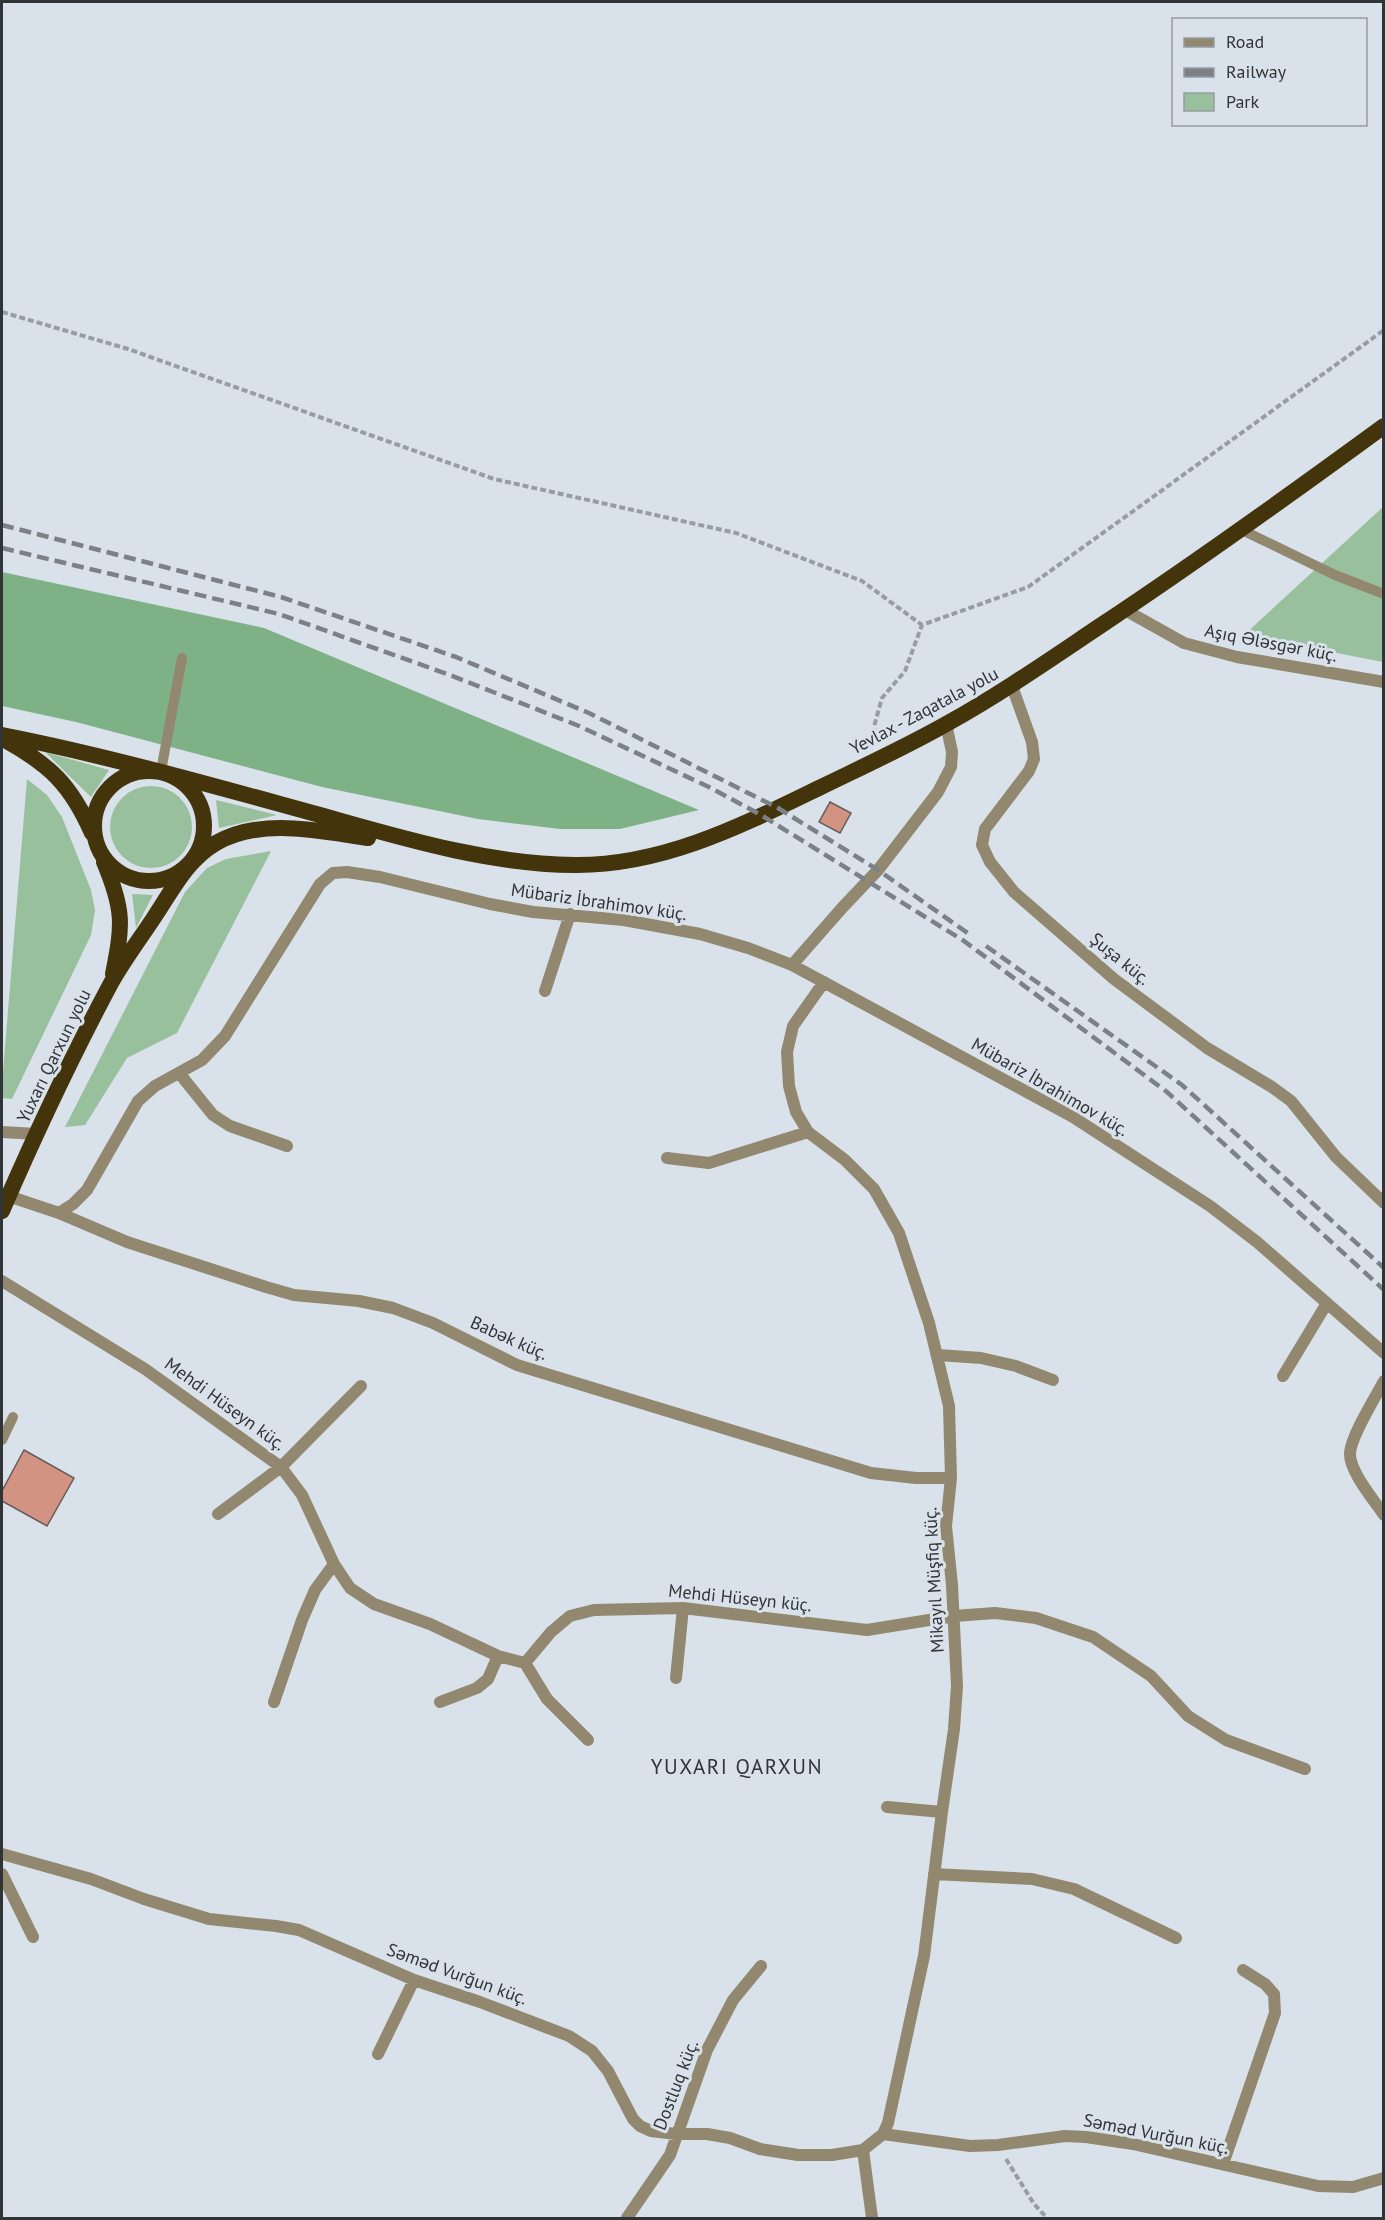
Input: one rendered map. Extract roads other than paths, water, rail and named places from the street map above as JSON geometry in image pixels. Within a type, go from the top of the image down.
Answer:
[{"type":"highway","name":"Yevlax - Zaqatala yolu","points":[[422,844],[532,862],[575,865],[623,862],[676,851],[713,837],[872,762],[946,724],[1012,686],[1242,530],[1383,426]]},
{"type":"highway","points":[[2,737],[72,749],[160,771],[422,844]]},
{"type":"highway","points":[[2,737],[52,771],[80,807],[99,849],[120,907],[121,929],[111,983]]},
{"type":"highway","points":[[111,983],[192,861],[203,838],[204,826],[199,802],[183,782],[160,771],[136,772],[124,776],[105,791],[97,808],[93,825],[99,849],[114,868],[124,875],[142,880],[160,880],[172,876],[192,861],[216,843],[272,827],[422,844]]},
{"type":"highway","name":"Yuxarı Qarxun yolu","points":[[5,1203],[111,983]]},
{"type":"street","name":"Aşıq Ələsgər küç.","points":[[1125,610],[1184,643],[1237,657],[1383,682]]},
{"type":"street","name":"Şuşa küç.","points":[[1012,686],[1032,742],[1034,759],[1029,771],[986,829],[982,845],[990,862],[1014,892],[1114,979],[1207,1048],[1291,1101],[1336,1156],[1383,1203]]},
{"type":"street","points":[[792,965],[878,870],[939,792],[951,767],[952,752],[946,724]]},
{"type":"street","name":"Mübariz İbrahimov küç.","points":[[60,1213],[74,1204],[87,1190],[138,1101],[155,1086],[202,1060],[225,1036],[320,884],[333,873],[347,872],[380,877],[533,912],[624,920],[700,934],[748,948],[792,965],[1073,1117],[1210,1206],[1257,1242],[1383,1353]]},
{"type":"street","points":[[545,991],[570,914]]},
{"type":"street","name":"Mikayıl Müşfiq küç.","points":[[824,982],[793,1026],[787,1052],[789,1086],[796,1112],[807,1132],[845,1160],[873,1189],[899,1233],[938,1355],[949,1406],[951,1478],[946,1526],[954,1616],[957,1686],[954,1729],[924,1956],[888,2123],[883,2134]]},
{"type":"street","points":[[179,1073],[213,1115],[230,1126],[287,1146]]},
{"type":"street","points":[[2,1132],[37,1134]]},
{"type":"street","points":[[667,1158],[709,1163],[807,1132]]},
{"type":"street","points":[[5,1203],[60,1213]]},
{"type":"street","name":"Babək küç.","points":[[60,1213],[127,1242],[294,1295],[359,1301],[393,1308],[433,1323],[517,1365],[871,1473],[916,1478],[951,1478]]},
{"type":"street","name":"Mehdi Hüseyn küç.","points":[[2,1281],[145,1369],[281,1467],[302,1495],[334,1564],[350,1588],[374,1604],[430,1624],[498,1656],[525,1663],[551,1632],[570,1616],[594,1610],[683,1608],[867,1629],[995,1612],[1036,1617],[1093,1637],[1151,1677],[1188,1716],[1226,1740],[1305,1769]]},
{"type":"street","points":[[1283,1376],[1327,1303]]},
{"type":"street","points":[[938,1355],[981,1358],[1016,1366],[1053,1380]]},
{"type":"street","points":[[1383,1381],[1353,1441],[1350,1455],[1354,1471],[1383,1515]]},
{"type":"street","points":[[218,1514],[281,1467],[360,1386]]},
{"type":"street","points":[[274,1702],[302,1620],[315,1590],[334,1564]]},
{"type":"street","points":[[676,1678],[683,1608]]},
{"type":"street","points":[[440,1702],[477,1688],[488,1680],[498,1656]]},
{"type":"street","points":[[525,1663],[547,1700],[588,1740]]},
{"type":"street","points":[[887,1807],[942,1812]]},
{"type":"street","name":"Səməd Vurğun küç.","points":[[2,1854],[91,1879],[144,1899],[209,1919],[299,1930],[414,1980],[569,2036],[592,2051],[608,2071],[633,2119],[640,2126],[651,2131],[707,2134],[730,2138],[760,2150],[798,2155],[832,2155],[863,2150]]},
{"type":"street","points":[[2,1874],[33,1937]]},
{"type":"street","points":[[934,1874],[1032,1879],[1074,1889],[1176,1938]]},
{"type":"street","name":"Dostluq küç.","points":[[627,2218],[670,2155],[707,2050],[733,2000],[761,1966]]},
{"type":"street","points":[[1222,2164],[1275,2013],[1274,1994],[1265,1984],[1243,1970]]},
{"type":"street","points":[[378,2054],[414,1980]]},
{"type":"street","points":[[872,2218],[863,2150],[883,2134]]},
{"type":"street","name":"Səməd Vurğun küç.","points":[[883,2134],[970,2146],[998,2145],[1065,2136],[1086,2137],[1133,2145],[1318,2186],[1353,2187],[1383,2178]]},
{"type":"lane","points":[[1242,530],[1335,575],[1383,594]]},
{"type":"lane","points":[[160,771],[182,658]]},
{"type":"lane","points":[[2,1440],[13,1417]]},
{"type":"railway","points":[[2,525],[281,597],[456,657],[589,713],[778,808],[878,870],[969,934]]},
{"type":"railway","points":[[2,548],[279,614],[450,675],[579,726],[709,787],[761,815],[964,941],[1167,1092],[1384,1290]]},
{"type":"railway","points":[[986,946],[1182,1085],[1384,1268]]},
{"type":"district","name":"YUXARI QARXUN","points":[[737,1767]]}]
